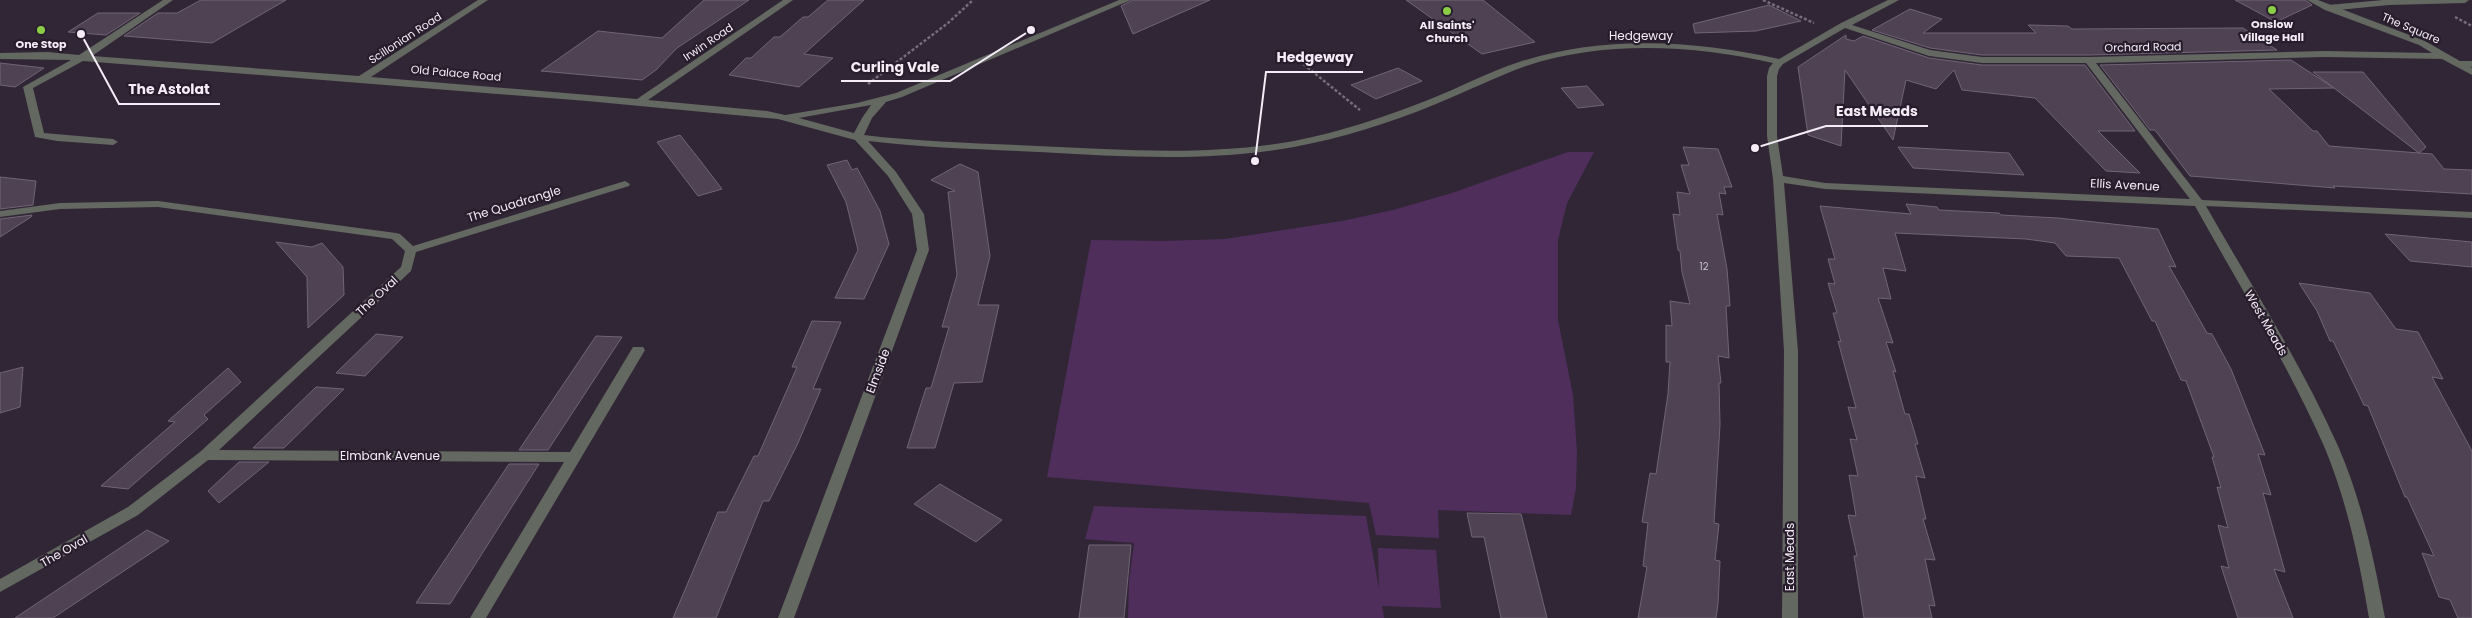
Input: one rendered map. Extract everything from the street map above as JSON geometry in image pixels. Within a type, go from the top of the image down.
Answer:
[{"type":"street","points":[[113,142],[38,135],[28,87],[80,58],[169,0]]},
{"type":"street","name":"Scillonian Road","points":[[363,78],[484,0]]},
{"type":"street","name":"Irwin Road","points":[[639,102],[789,0]]},
{"type":"street","points":[[786,118],[882,101],[1127,0]]},
{"type":"street","points":[[1780,62],[1844,25],[1895,0]]},
{"type":"street","name":"The Square","points":[[2311,0],[2328,8],[2389,29],[2447,56],[2472,72]]},
{"type":"street","points":[[2328,8],[2389,2],[2465,0]]},
{"type":"street","name":"Orchard Road","points":[[1844,25],[1929,53],[1958,58],[2089,60],[2325,54],[2447,56]]},
{"type":"street","name":"Old Palace Road","points":[[0,48],[80,58],[363,78],[639,102],[786,118],[838,134],[858,137]]},
{"type":"street","name":"Hedgeway","points":[[858,137],[953,145],[1112,153],[1215,153],[1292,144],[1376,123],[1525,64],[1571,52],[1602,49],[1680,48],[1740,53],[1780,62]]},
{"type":"street","name":"Old Palace Road","points":[[0,56],[48,55]]},
{"type":"street","name":"West Meads","points":[[2089,60],[2198,202],[2299,381],[2331,447],[2350,498],[2366,552],[2377,618]]},
{"type":"street","name":"East Meads","points":[[1780,62],[1774,68],[1772,76],[1772,136],[1778,179],[1791,351],[1790,618]]},
{"type":"street","points":[[2460,64],[2472,64]]},
{"type":"street","points":[[858,137],[871,110],[882,101]]},
{"type":"street","name":"Elmside","points":[[786,618],[923,250],[918,214],[892,174],[858,137]]},
{"type":"street","name":"Ellis Avenue","points":[[1778,179],[1825,186],[2472,215]]},
{"type":"street","name":"The Quadrangle","points":[[411,250],[626,184]]},
{"type":"street","points":[[0,214],[60,206],[158,204],[396,236],[411,250]]},
{"type":"street","name":"The Oval","points":[[0,586],[133,511],[205,455],[406,268],[411,250]]},
{"type":"street","points":[[478,618],[638,350]]},
{"type":"street","name":"Elmbank Avenue","points":[[205,455],[574,457]]},
{"type":"path","points":[[865,87],[948,23],[972,0]]},
{"type":"path","points":[[1763,0],[1833,31]]},
{"type":"path","points":[[1292,55],[1376,123]]},
{"type":"shaded area","points":[[1568,152],[1594,152],[1567,203],[1558,240],[1558,320],[1573,395],[1577,452],[1576,488],[1571,515],[1438,510],[1439,538],[1376,535],[1369,503],[1047,477],[1091,240],[1161,241],[1225,239],[1342,221],[1393,210],[1452,193]]},
{"type":"shaded area","points":[[1094,506],[1366,516],[1379,589],[1378,548],[1436,550],[1441,608],[1382,606],[1384,618],[1128,618],[1129,582],[1134,543],[1085,539]]},
{"type":"building","points":[[201,0],[286,0],[212,43],[124,36],[158,13],[177,13]]},
{"type":"building","points":[[704,0],[749,0],[677,48],[656,70],[642,80],[541,71],[598,31],[662,38]]},
{"type":"building","points":[[828,0],[864,0],[804,54],[833,58],[799,87],[729,75],[746,58],[751,58],[774,37],[780,37],[803,17],[808,17]]},
{"type":"building","points":[[1133,0],[1210,0],[1133,34],[1121,6]]},
{"type":"building","points":[[1406,0],[1483,0],[1535,42],[1482,54]]},
{"type":"building","points":[[2235,0],[2305,0],[2312,5],[2276,22]]},
{"type":"building","points":[[1769,5],[1801,21],[1756,31],[1695,33],[1693,24]]},
{"type":"building","points":[[1910,9],[1942,19],[1923,33],[2036,33],[2028,25],[2068,26],[2072,29],[2243,28],[2277,50],[2089,55],[1982,55],[1930,48],[1872,30]]},
{"type":"building","points":[[98,13],[140,13],[106,35],[68,32]]},
{"type":"building","points":[[1846,35],[1846,39],[1854,41],[1863,36],[1929,58],[1982,65],[2085,65],[2135,131],[2098,131],[2140,173],[2106,171],[2035,98],[1962,90],[1954,70],[1936,89],[1906,80],[1893,140],[1845,70],[1841,146],[1808,135],[1798,67]]},
{"type":"building","points":[[2291,60],[2334,88],[2269,89],[2313,131],[2317,131],[2329,146],[2432,154],[2444,169],[2472,170],[2472,194],[2333,186],[2335,188],[2190,176],[2155,130],[2150,130],[2100,65]]},
{"type":"building","points":[[0,63],[44,68],[15,87],[0,85]]},
{"type":"building","points":[[1398,68],[1422,81],[1376,99],[1351,85]]},
{"type":"building","points":[[2313,72],[2363,72],[2426,147],[2419,153]]},
{"type":"building","points":[[1587,86],[1604,105],[1578,108],[1561,88]]},
{"type":"building","points":[[680,135],[722,189],[698,196],[657,142]]},
{"type":"building","points":[[1683,147],[1718,149],[1732,187],[1724,187],[1726,194],[1719,193],[1723,215],[1717,214],[1727,269],[1730,306],[1726,306],[1729,358],[1718,356],[1721,383],[1719,383],[1720,425],[1714,523],[1719,524],[1715,560],[1720,561],[1718,604],[1716,618],[1638,618],[1647,567],[1643,566],[1648,523],[1642,522],[1650,473],[1656,474],[1668,394],[1670,362],[1666,362],[1666,325],[1672,326],[1670,301],[1690,304],[1682,272],[1673,214],[1680,215],[1677,192],[1690,194],[1681,165],[1689,165]]},
{"type":"building","points":[[1898,147],[2009,153],[2024,175],[1913,168]]},
{"type":"building","points":[[847,160],[852,170],[857,168],[880,211],[889,244],[864,299],[835,298],[858,250],[846,202],[827,165]]},
{"type":"building","points":[[960,164],[978,172],[990,256],[978,305],[999,305],[982,382],[954,383],[935,448],[907,448],[926,388],[931,388],[949,327],[942,327],[957,275],[948,192],[955,191],[931,180]]},
{"type":"building","points":[[0,177],[36,181],[33,205],[0,209]]},
{"type":"building","points":[[1906,204],[1937,207],[1939,210],[2058,218],[2158,229],[2176,267],[2169,266],[2207,333],[2212,334],[2231,369],[2265,455],[2258,454],[2271,495],[2263,493],[2285,572],[2274,569],[2293,618],[2238,618],[2221,566],[2229,568],[2218,525],[2228,528],[2217,487],[2221,488],[2212,457],[2214,457],[2186,381],[2181,380],[2155,321],[2152,321],[2119,258],[2066,256],[2055,243],[2026,239],[1895,233],[1906,271],[1883,268],[1891,299],[1878,298],[1893,343],[1886,342],[1896,372],[1893,371],[1905,414],[1909,414],[1918,444],[1915,444],[1925,478],[1916,476],[1926,519],[1923,519],[1935,560],[1925,559],[1935,606],[1929,605],[1932,618],[1864,618],[1854,556],[1857,556],[1848,515],[1856,516],[1849,475],[1858,476],[1850,439],[1857,440],[1848,407],[1856,408],[1838,341],[1841,342],[1833,313],[1837,313],[1828,283],[1835,284],[1828,259],[1835,259],[1820,206],[1911,214]]},
{"type":"building","points":[[32,215],[31,217],[0,237],[0,219]]},
{"type":"building","points":[[2385,234],[2472,242],[2472,267],[2410,261]]},
{"type":"building","points":[[276,242],[312,247],[322,243],[343,267],[344,295],[308,328],[307,277]]},
{"type":"building","points":[[2299,283],[2370,293],[2396,329],[2418,332],[2443,379],[2432,377],[2472,451],[2472,618],[2458,618],[2450,600],[2439,597],[2422,553],[2434,556],[2407,497],[2405,497],[2368,406],[2364,405],[2333,341],[2330,341],[2317,311]]},
{"type":"building","points":[[812,321],[841,322],[813,389],[821,389],[798,443],[769,501],[763,501],[716,618],[673,618],[718,512],[726,512],[754,456],[758,456],[797,367],[792,367]]},
{"type":"building","points":[[376,334],[403,337],[365,376],[336,373]]},
{"type":"building","points":[[596,336],[622,337],[548,450],[519,450]]},
{"type":"building","points":[[23,367],[20,407],[0,413],[0,373]]},
{"type":"building","points":[[228,368],[241,382],[204,415],[208,419],[128,489],[101,486],[175,422],[168,421]]},
{"type":"building","points":[[316,387],[344,389],[284,448],[253,448]]},
{"type":"building","points":[[239,462],[269,462],[219,503],[208,491]]},
{"type":"building","points":[[509,464],[539,464],[450,604],[416,603]]},
{"type":"building","points":[[940,484],[1002,520],[976,542],[914,504]]},
{"type":"building","points":[[1467,513],[1521,514],[1547,618],[1501,618],[1484,537],[1472,537]]},
{"type":"building","points":[[147,530],[169,541],[53,618],[15,618]]},
{"type":"building","points":[[1089,545],[1131,545],[1124,618],[1079,618]]},
{"type":"place","name":"Onslow Village Hall","points":[[2272,10]]},
{"type":"place","name":"All Saints' Church","points":[[1447,11]]},
{"type":"place","name":"One Stop","points":[[41,30]]},
{"type":"place","name":"Curling Vale","points":[[1031,30]]},
{"type":"place","name":"The Astolat","points":[[81,34]]},
{"type":"place","name":"East Meads","points":[[1755,148]]},
{"type":"place","name":"Hedgeway","points":[[1255,161]]}]
